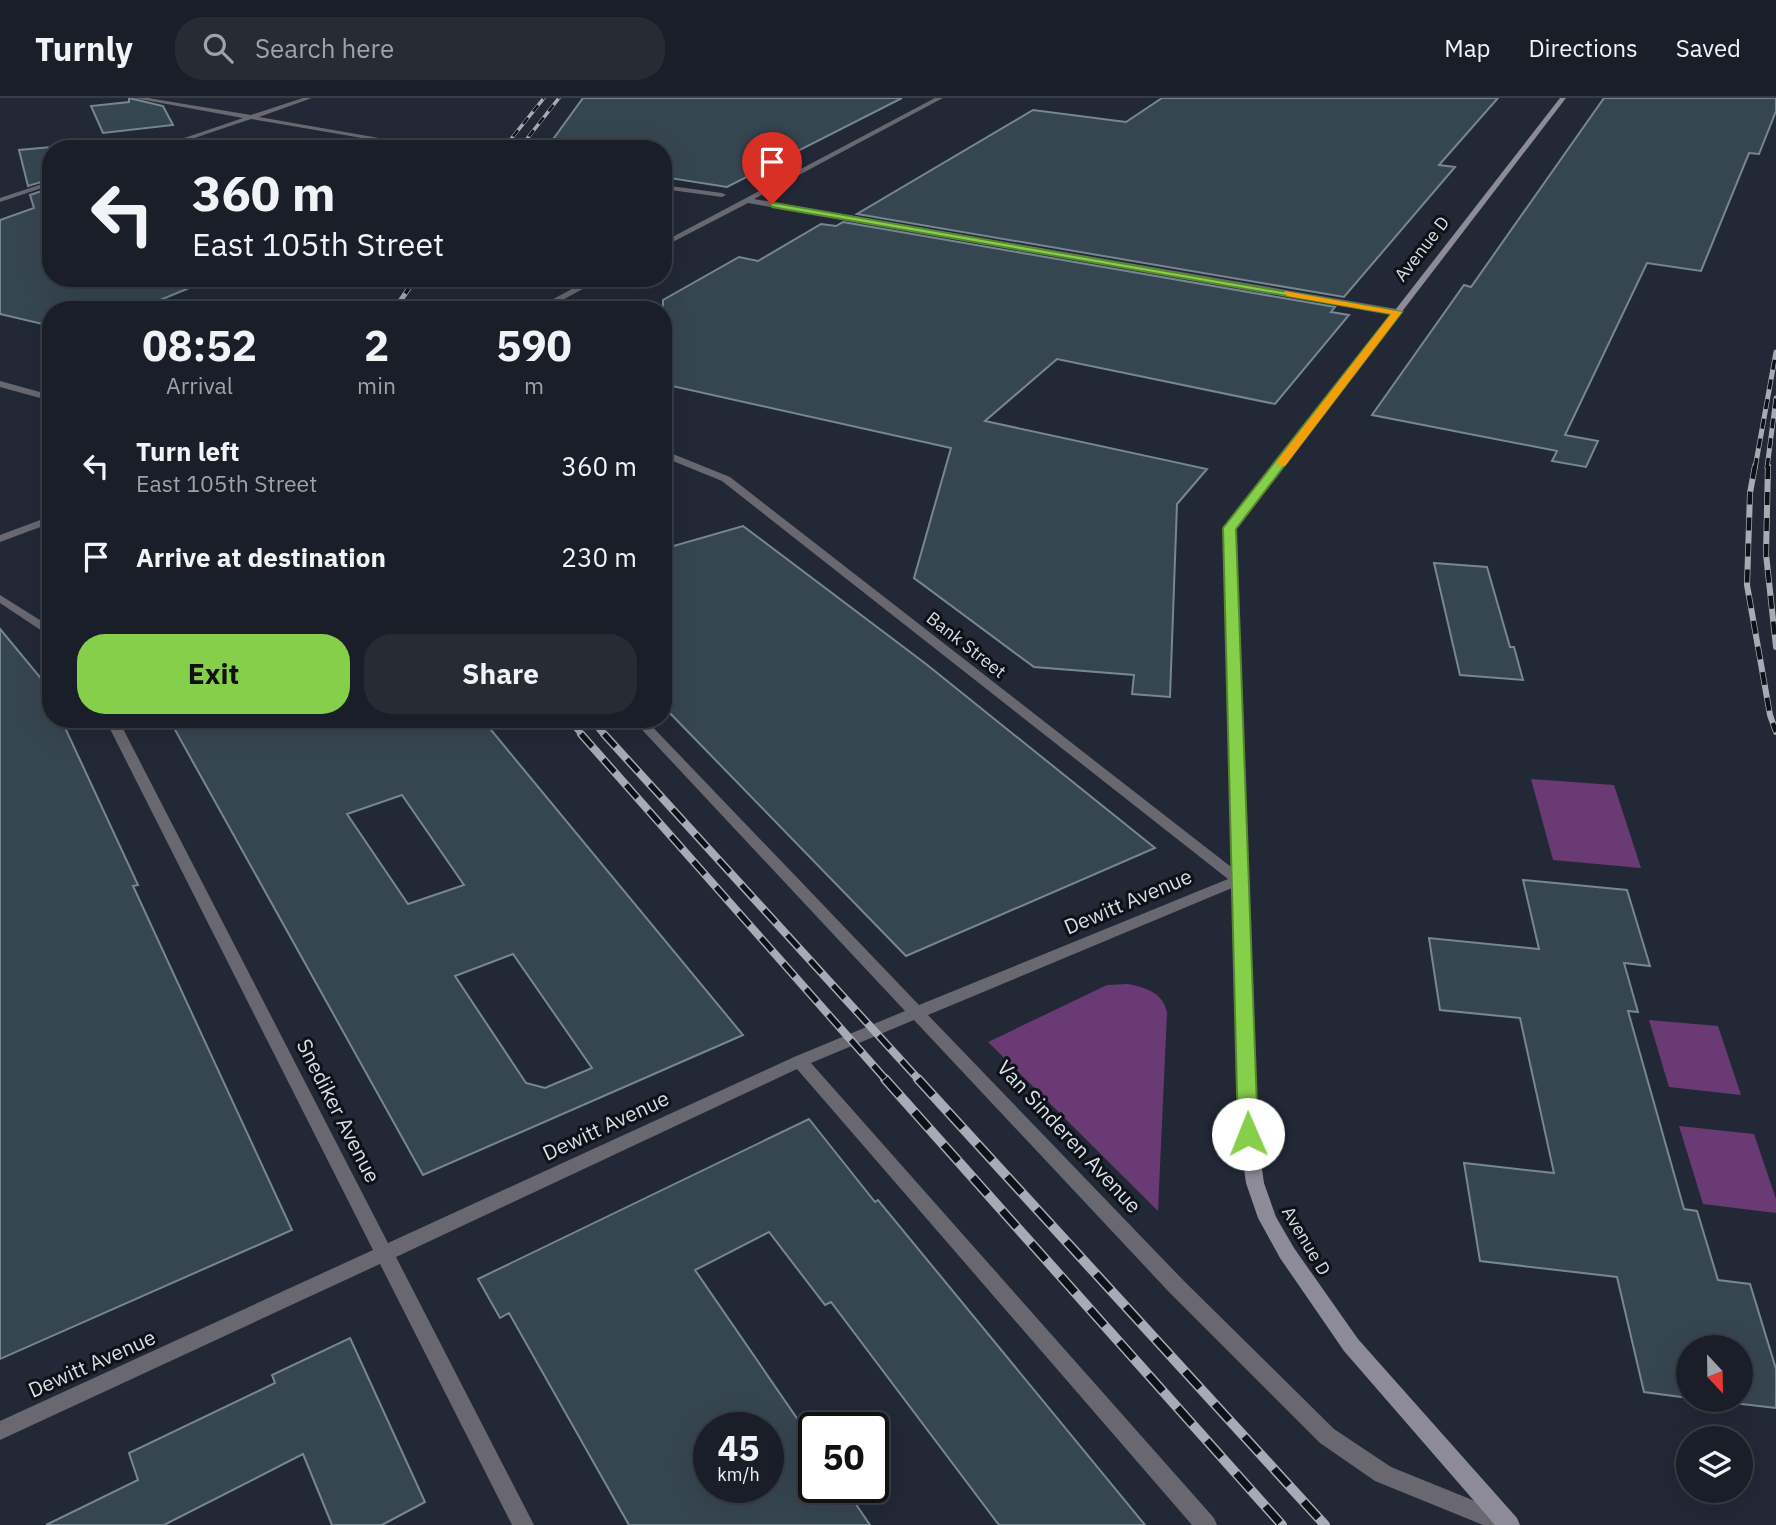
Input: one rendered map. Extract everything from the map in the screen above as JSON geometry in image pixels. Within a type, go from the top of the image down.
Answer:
[{"type":"main road","name":"Avenue D","points":[[1509,1525],[1351,1345],[1287,1253],[1267,1218],[1255,1183],[1248,1134],[1230,528],[1563,98]]},
{"type":"street","points":[[136,98],[386,140]]},
{"type":"street","points":[[182,140],[309,98]]},
{"type":"street","points":[[672,240],[751,201],[940,98]]},
{"type":"street","points":[[0,200],[42,186]]},
{"type":"street","points":[[672,188],[722,195]]},
{"type":"street","points":[[751,201],[1397,312]]},
{"type":"street","points":[[554,301],[582,287]]},
{"type":"street","points":[[0,384],[42,396]]},
{"type":"street","name":"Bank Street","points":[[672,457],[726,479],[1239,880]]},
{"type":"street","points":[[0,539],[42,523]]},
{"type":"street","points":[[0,598],[42,628]]},
{"type":"street","name":"Snediker Avenue","points":[[116,728],[523,1525]]},
{"type":"street","name":"Van Sinderen Avenue","points":[[647,728],[1176,1286],[1327,1436],[1383,1474],[1509,1525]]},
{"type":"street","name":"Dewitt Avenue","points":[[0,1431],[386,1255],[800,1060],[919,1014],[1239,880]]},
{"type":"street","points":[[800,1060],[1206,1525]]},
{"type":"shaded area","points":[[1531,779],[1614,785],[1641,868],[1553,860]]},
{"type":"shaded area","points":[[1127,984],[1147,989],[1158,996],[1167,1013],[1158,1211],[988,1042],[1107,985]]},
{"type":"shaded area","points":[[1649,1020],[1718,1026],[1741,1095],[1669,1087]]},
{"type":"shaded area","points":[[1679,1126],[1754,1134],[1776,1199],[1776,1213],[1703,1204]]},
{"type":"building","points":[[129,98],[163,106],[173,125],[103,133],[91,106],[129,102]]},
{"type":"building","points":[[583,98],[902,98],[727,187],[672,178],[672,140],[553,140]]},
{"type":"building","points":[[1162,98],[1498,98],[1439,165],[1455,167],[1344,297],[857,214],[1033,110],[1126,122]]},
{"type":"building","points":[[1604,98],[1776,98],[1776,111],[1759,154],[1749,153],[1701,271],[1647,263],[1565,435],[1598,441],[1586,467],[1552,461],[1557,451],[1372,415],[1464,285],[1471,287]]},
{"type":"building","points":[[42,148],[42,182],[28,186],[19,150]]},
{"type":"building","points":[[42,191],[42,287],[192,287],[158,301],[42,301],[42,324],[0,314],[0,220],[34,208],[30,195]]},
{"type":"building","points":[[843,222],[1335,307],[1331,312],[1349,315],[1275,404],[1057,359],[985,421],[1207,469],[1177,504],[1170,697],[1132,694],[1134,675],[1034,667],[914,578],[951,448],[672,386],[672,301],[663,300],[739,257],[758,261],[821,224],[836,226]]},
{"type":"building","points":[[743,526],[926,664],[1155,848],[906,956],[672,715],[672,546]]},
{"type":"building","points":[[1434,563],[1487,567],[1510,647],[1514,647],[1523,680],[1460,675]]},
{"type":"building","points":[[0,629],[42,680],[42,728],[65,728],[138,885],[133,886],[292,1230],[0,1359]]},
{"type":"building","points":[[174,728],[489,728],[743,1035],[423,1175]],"holes":[[[402,795],[464,885],[408,904],[347,814]],[[513,954],[592,1068],[545,1088],[526,1083],[455,976]]]},
{"type":"building","points":[[1523,880],[1627,890],[1650,966],[1624,963],[1638,1012],[1628,1011],[1684,1209],[1697,1211],[1718,1280],[1750,1284],[1776,1369],[1776,1408],[1754,1405],[1754,1335],[1676,1335],[1676,1396],[1644,1392],[1617,1277],[1480,1261],[1464,1163],[1554,1173],[1520,1018],[1440,1010],[1429,938],[1539,949]]},
{"type":"building","points":[[809,1119],[1145,1525],[999,1525],[831,1302],[825,1305],[769,1232],[695,1270],[798,1420],[798,1503],[855,1503],[870,1525],[629,1525],[509,1313],[500,1318],[478,1279]]},
{"type":"building","points":[[350,1338],[425,1502],[382,1525],[332,1525],[303,1454],[164,1525],[46,1525],[138,1480],[129,1453],[275,1383],[272,1375]]},
{"type":"railway","points":[[510,140],[544,98]]},
{"type":"railway","points":[[526,140],[559,98]]},
{"type":"railway","points":[[400,301],[410,287]]},
{"type":"railway","points":[[1755,468],[1776,352]]},
{"type":"railway","points":[[1767,468],[1776,398]]},
{"type":"railway","points":[[1755,466],[1750,493],[1747,585],[1770,715],[1776,732]]},
{"type":"railway","points":[[1768,466],[1766,554],[1776,647]]},
{"type":"railway","points":[[576,728],[583,736]]},
{"type":"railway","points":[[598,728],[605,736]]},
{"type":"railway","points":[[581,734],[887,1081]]},
{"type":"railway","points":[[604,734],[920,1081]]},
{"type":"railway","points":[[885,1079],[1282,1525]]},
{"type":"railway","points":[[918,1079],[1325,1525]]},
{"type":"slow traffic","points":[[1281,463],[1397,312],[1287,293]]},
{"type":"route","points":[[772,204],[1397,312],[1230,528],[1248,1134]]}]
